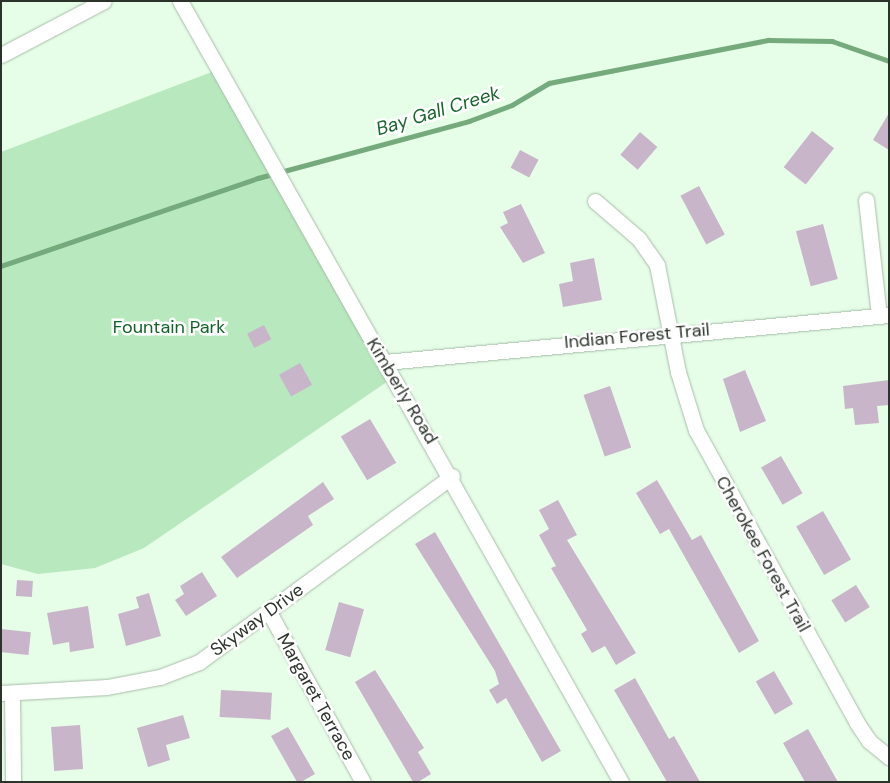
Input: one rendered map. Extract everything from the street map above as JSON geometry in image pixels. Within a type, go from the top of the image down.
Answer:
[{"type":"street","points":[[1,55],[104,1]]},
{"type":"street","name":"Kimberly Road","points":[[180,1],[258,146],[452,476],[621,782]]},
{"type":"street","points":[[866,200],[884,315]]},
{"type":"street","name":"Cherokee Forest Trail","points":[[595,201],[649,251],[663,280],[672,333],[696,430],[857,723],[869,741],[889,757]]},
{"type":"street","name":"Indian Forest Trail","points":[[385,362],[672,333],[884,315]]},
{"type":"street","name":"Skyway Drive","points":[[7,694],[107,687],[160,677],[199,662],[452,476]]},
{"type":"street","name":"Margaret Terrace","points":[[269,612],[363,782]]},
{"type":"street","points":[[7,694],[13,782]]},
{"type":"green space","name":"Fountain Park","points":[[217,70],[394,377],[144,548],[95,568],[38,574],[1,564],[1,152]]},
{"type":"building","points":[[889,113],[889,150],[873,140]]},
{"type":"building","points":[[812,131],[834,148],[806,184],[784,167]]},
{"type":"building","points":[[640,132],[657,147],[638,170],[620,155]]},
{"type":"building","points":[[520,150],[539,160],[529,178],[511,168]]},
{"type":"building","points":[[699,186],[725,235],[706,244],[680,196]]},
{"type":"building","points":[[521,204],[545,253],[523,263],[500,227],[508,223],[503,212]]},
{"type":"building","points":[[823,224],[838,279],[811,286],[796,231]]},
{"type":"building","points":[[594,258],[602,300],[563,307],[559,284],[573,281],[570,263]]},
{"type":"building","points":[[264,325],[271,339],[254,348],[247,334]]},
{"type":"building","points":[[300,363],[312,385],[291,397],[279,375]]},
{"type":"building","points":[[745,370],[766,421],[740,432],[723,379]]},
{"type":"building","points":[[889,380],[889,405],[877,406],[879,423],[855,425],[853,408],[845,409],[843,386]]},
{"type":"building","points":[[610,386],[631,447],[605,457],[584,395]]},
{"type":"building","points":[[370,419],[396,463],[367,480],[341,437]]},
{"type":"building","points":[[781,456],[802,493],[783,505],[761,468]]},
{"type":"building","points":[[657,480],[692,540],[701,535],[759,641],[739,653],[669,529],[660,534],[636,493]]},
{"type":"building","points":[[323,482],[334,499],[308,516],[313,525],[237,578],[221,557]]},
{"type":"building","points":[[558,500],[577,535],[567,540],[636,653],[616,665],[605,646],[592,653],[581,634],[587,630],[551,568],[556,566],[539,535],[549,529],[539,510]]},
{"type":"building","points":[[823,511],[851,559],[824,575],[796,526]]},
{"type":"building","points":[[435,532],[561,751],[542,762],[506,698],[497,704],[489,690],[499,684],[495,671],[415,544]]},
{"type":"building","points":[[202,572],[217,596],[186,616],[175,600],[184,594],[180,586]]},
{"type":"building","points":[[17,580],[33,581],[32,597],[16,596]]},
{"type":"building","points":[[856,585],[870,607],[845,622],[831,600]]},
{"type":"building","points":[[149,593],[161,636],[126,646],[118,614],[139,608],[136,597]]},
{"type":"building","points":[[339,602],[364,609],[350,657],[325,650]]},
{"type":"building","points":[[88,606],[94,648],[70,652],[69,642],[53,645],[47,613]]},
{"type":"building","points":[[1,629],[31,632],[28,655],[1,652]]},
{"type":"building","points":[[375,670],[424,748],[418,752],[431,774],[418,782],[413,782],[355,682]]},
{"type":"building","points":[[774,671],[793,704],[775,714],[756,682]]},
{"type":"building","points":[[635,678],[669,739],[674,736],[700,782],[667,782],[614,690]]},
{"type":"building","points":[[221,690],[272,693],[271,720],[220,717]]},
{"type":"building","points":[[183,715],[190,738],[166,745],[170,760],[148,767],[137,728]]},
{"type":"building","points":[[80,725],[83,769],[54,771],[51,727]]},
{"type":"building","points":[[288,727],[315,774],[301,782],[297,782],[271,736]]},
{"type":"building","points":[[808,729],[838,782],[805,782],[783,743]]},
{"type":"waterway","name":"Bay Gall Creek","points":[[1,266],[258,178],[469,121],[512,105],[549,83],[769,40],[832,41],[889,61]]}]
